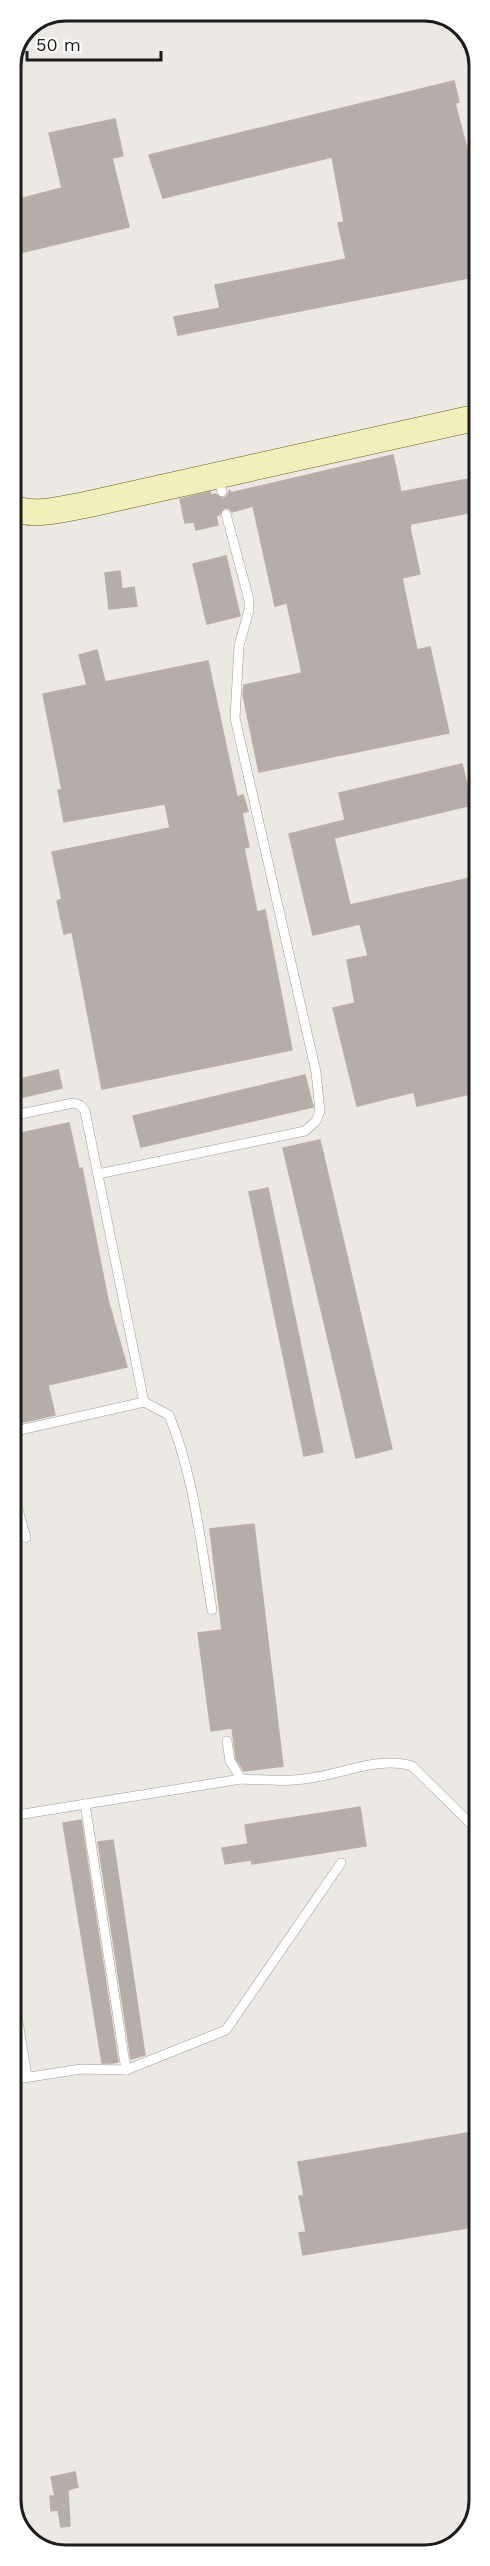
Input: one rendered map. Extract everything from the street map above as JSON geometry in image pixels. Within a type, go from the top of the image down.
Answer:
[{"type":"street","points":[[21,512],[53,511],[219,483],[469,420]]},
{"type":"lane","points":[[98,1174],[305,1131],[316,1121],[320,1111],[316,1072],[291,956],[235,718],[238,646],[249,610],[249,600],[226,514]]},
{"type":"lane","points":[[21,1114],[73,1103],[85,1111],[144,1402]]},
{"type":"lane","points":[[21,1430],[144,1402],[169,1415],[177,1434],[195,1512],[212,1610]]},
{"type":"lane","points":[[21,1520],[26,1538]]},
{"type":"lane","points":[[227,1741],[230,1761],[241,1779]]},
{"type":"lane","points":[[21,1814],[241,1779],[309,1779],[376,1763],[397,1761],[412,1766],[469,1822]]},
{"type":"lane","points":[[85,1804],[126,2070]]},
{"type":"lane","points":[[21,2078],[81,2069],[126,2070],[226,2030],[341,1863]]},
{"type":"lane","points":[[21,2040],[27,2077]]},
{"type":"building","points":[[454,81],[459,102],[455,103],[467,149],[469,148],[469,278],[178,335],[174,317],[220,308],[215,285],[346,259],[338,223],[344,222],[332,157],[163,198],[149,155]]},
{"type":"building","points":[[115,119],[123,156],[112,158],[129,227],[21,253],[21,198],[62,188],[49,133]]},
{"type":"building","points":[[393,455],[401,492],[469,479],[469,513],[411,524],[420,574],[402,578],[417,650],[430,647],[449,733],[259,772],[243,695],[244,685],[302,673],[287,603],[275,606],[253,506],[232,512],[224,508],[216,516],[218,525],[196,530],[194,522],[185,523],[180,499],[210,492],[211,495],[215,494],[223,499],[230,490],[230,493]]},
{"type":"building","points":[[226,556],[240,616],[207,624],[193,564]]},
{"type":"building","points":[[120,571],[122,589],[134,587],[137,606],[109,609],[105,573]]},
{"type":"building","points":[[97,650],[105,682],[208,661],[237,797],[243,795],[248,811],[242,813],[249,847],[244,848],[257,912],[265,910],[292,1050],[102,1089],[72,932],[64,934],[57,901],[62,899],[52,852],[170,828],[165,804],[64,822],[58,790],[62,790],[43,694],[87,685],[79,655]]},
{"type":"building","points":[[462,764],[469,793],[469,806],[334,838],[350,905],[469,878],[469,1094],[417,1106],[414,1092],[357,1106],[333,1008],[355,1003],[347,960],[368,956],[360,924],[313,935],[289,834],[345,820],[339,793]]},
{"type":"building","points":[[58,1070],[62,1088],[21,1098],[21,1079]]},
{"type":"building","points":[[305,1075],[313,1107],[141,1147],[133,1116]]},
{"type":"building","points":[[69,1123],[79,1169],[82,1168],[108,1300],[127,1367],[48,1385],[55,1415],[21,1423],[21,1133]]},
{"type":"building","points":[[320,1140],[392,1449],[356,1458],[283,1148]]},
{"type":"building","points":[[268,1188],[323,1452],[304,1456],[249,1192]]},
{"type":"building","points":[[254,1524],[283,1766],[244,1771],[236,1759],[232,1728],[211,1731],[198,1633],[222,1630],[210,1529]]},
{"type":"building","points":[[360,1807],[366,1846],[252,1864],[251,1860],[225,1864],[222,1848],[248,1844],[245,1825]]},
{"type":"building","points":[[81,1820],[118,2062],[113,2063],[102,2063],[63,1823]]},
{"type":"building","points":[[113,1840],[145,2055],[131,2059],[98,1842]]},
{"type":"building","points":[[469,2133],[469,2228],[303,2255],[299,2233],[306,2232],[299,2196],[304,2196],[298,2162]]},
{"type":"building","points":[[75,2472],[78,2487],[68,2490],[70,2526],[61,2527],[58,2510],[51,2511],[50,2496],[55,2496],[51,2477]]}]
